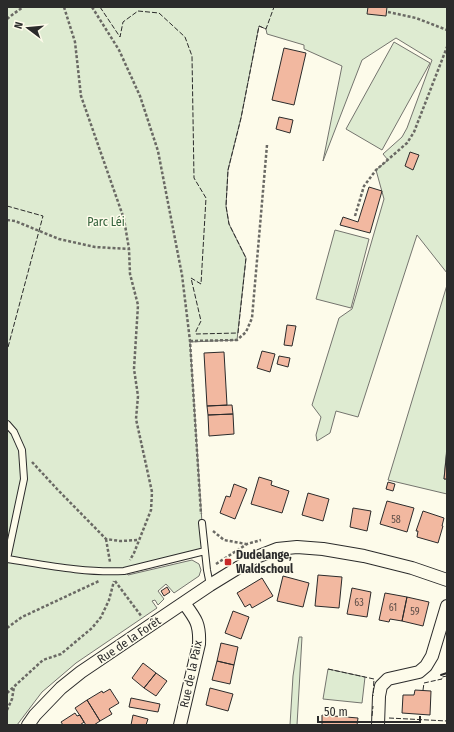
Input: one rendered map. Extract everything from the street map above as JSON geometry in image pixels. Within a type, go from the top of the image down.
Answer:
[{"type":"street","name":"Rue de la Forêt","points":[[28,725],[35,715],[61,688],[81,672],[210,585],[254,558],[276,549],[297,547],[324,549],[364,556],[412,568],[447,580]]},
{"type":"street","name":"Rue de la Paix","points":[[180,725],[199,644],[200,632],[197,622],[184,603]]},
{"type":"street","points":[[378,725],[379,696],[381,686],[388,679],[419,672],[426,666],[432,656],[447,606]]},
{"type":"lane","points":[[7,424],[14,432],[22,450],[24,479],[7,559],[80,570],[111,572],[205,551]]},
{"type":"lane","points":[[202,523],[210,585]]},
{"type":"path","points":[[7,19],[23,7]]},
{"type":"path","points":[[64,7],[75,42],[80,96],[124,219],[129,249],[130,274],[138,305],[134,369],[138,396],[136,419],[152,492],[151,510],[134,553],[124,570]]},
{"type":"path","points":[[92,7],[119,50],[137,89],[158,151],[182,275],[190,342],[202,523]]},
{"type":"path","points":[[388,12],[416,18],[447,30]]},
{"type":"path","points":[[354,216],[364,186],[376,170],[407,143],[414,132],[447,47]]},
{"type":"path","points":[[190,342],[237,340],[246,332],[252,318],[267,145]]},
{"type":"path","points":[[7,220],[15,221],[59,239],[88,246],[129,249]]},
{"type":"path","points":[[7,628],[22,617],[99,581],[111,572],[106,539],[57,489],[22,450]]},
{"type":"path","points":[[210,526],[213,532],[224,540],[254,545]]},
{"type":"path","points":[[106,539],[120,541],[138,540]]},
{"type":"path","points":[[207,570],[247,544]]},
{"type":"path","points":[[7,693],[44,660],[61,654],[92,628],[101,618],[109,600],[114,581],[149,627]]},
{"type":"path","points":[[7,710],[12,699],[14,686]]},
{"type":"green space","name":"Parc Léi","points":[[7,7],[447,7],[447,273],[417,235],[358,417],[336,411],[330,433],[317,441],[316,435],[321,417],[312,405],[339,318],[352,309],[384,199],[376,170],[388,160],[383,154],[402,137],[407,128],[432,60],[396,38],[362,60],[323,161],[342,66],[304,49],[304,45],[267,34],[266,29],[259,26],[241,118],[228,170],[226,206],[229,224],[246,258],[237,340],[190,342],[205,551],[125,571],[128,575],[192,560],[199,564],[201,570],[199,576],[174,593],[166,584],[158,591],[164,599],[158,605],[155,600],[152,601],[157,608],[76,663],[42,692],[17,725],[7,725]]},
{"type":"green space","points":[[394,42],[430,63],[382,150],[346,129]]},
{"type":"green space","points":[[335,230],[369,239],[351,308],[316,299]]},
{"type":"green space","points":[[447,285],[447,446],[444,479],[447,479],[447,494],[388,480]]},
{"type":"green space","points":[[299,637],[302,637],[297,725],[290,725],[293,676]]},
{"type":"green space","points":[[328,669],[365,677],[362,703],[323,699]]},
{"type":"building","points":[[368,7],[387,7],[386,16],[367,14]]},
{"type":"building","points":[[284,48],[306,53],[294,105],[272,100]]},
{"type":"building","points":[[279,117],[293,120],[290,133],[276,129]]},
{"type":"building","points":[[410,152],[419,155],[413,170],[405,166]]},
{"type":"building","points":[[369,187],[382,191],[370,233],[340,225],[343,217],[358,222]]},
{"type":"building","points":[[287,325],[296,326],[292,346],[284,345]]},
{"type":"building","points":[[262,351],[275,354],[270,372],[257,368]]},
{"type":"building","points":[[224,352],[227,405],[207,406],[204,353]]},
{"type":"building","points":[[279,356],[290,358],[288,367],[277,364]]},
{"type":"building","points":[[232,405],[233,414],[208,415],[207,406]]},
{"type":"building","points":[[233,414],[234,434],[209,436],[208,415]]},
{"type":"building","points":[[447,449],[447,479],[444,479]]},
{"type":"building","points":[[259,477],[272,481],[271,485],[289,491],[282,513],[251,504]]},
{"type":"building","points":[[388,482],[395,484],[393,491],[386,489]]},
{"type":"building","points":[[234,484],[247,489],[235,519],[220,513],[226,496],[230,497]]},
{"type":"building","points":[[308,493],[329,499],[323,521],[302,515]]},
{"type":"building","points":[[387,501],[414,508],[407,532],[380,524]]},
{"type":"building","points":[[353,508],[371,511],[367,531],[350,527]]},
{"type":"building","points":[[423,511],[444,518],[438,543],[417,537],[418,531],[416,531]]},
{"type":"building","points":[[318,575],[342,577],[339,608],[315,606]]},
{"type":"building","points":[[283,576],[309,583],[303,607],[277,601]]},
{"type":"building","points":[[262,578],[273,596],[252,608],[250,604],[245,607],[237,593]]},
{"type":"building","points":[[167,587],[170,592],[164,596],[161,591]]},
{"type":"building","points":[[352,588],[371,592],[367,617],[347,614]]},
{"type":"building","points":[[385,593],[407,597],[402,621],[390,619],[389,622],[379,620]]},
{"type":"building","points":[[407,597],[429,602],[423,626],[402,621]]},
{"type":"building","points":[[233,611],[249,617],[241,639],[225,633]]},
{"type":"building","points":[[221,643],[238,647],[234,665],[217,661]]},
{"type":"building","points":[[217,661],[234,665],[230,684],[212,680]]},
{"type":"building","points":[[143,663],[156,673],[144,688],[132,678]]},
{"type":"building","points":[[156,673],[167,681],[156,696],[144,688]]},
{"type":"building","points":[[210,688],[233,694],[228,711],[206,705]]},
{"type":"building","points":[[110,689],[119,703],[109,709],[112,714],[100,721],[87,700],[102,691],[103,693]]},
{"type":"building","points":[[415,690],[431,691],[430,715],[402,713],[403,695],[414,695]]},
{"type":"building","points":[[131,698],[160,704],[158,712],[129,707]]},
{"type":"building","points":[[87,700],[100,721],[94,725],[86,725],[75,708]]},
{"type":"building","points":[[75,713],[77,716],[80,715],[84,722],[80,725],[63,725],[61,722]]},
{"type":"building","points":[[133,715],[148,719],[146,725],[131,725]]},
{"type":"building","points":[[322,715],[358,718],[357,725],[322,725]]},
{"type":"fence","points":[[100,7],[120,37],[123,22],[138,11],[159,13],[185,37],[192,56],[194,178],[206,198],[201,284],[191,278],[201,321],[196,334],[238,333],[246,258],[229,224],[226,206],[228,170],[241,118],[259,26],[266,29],[274,7]]},
{"type":"fence","points":[[7,206],[43,216],[7,351]]},
{"type":"fence","points":[[328,669],[374,679],[373,696]]},
{"type":"fence","points":[[423,690],[424,683],[442,679],[442,677],[447,676]]},
{"type":"fence","points":[[372,716],[373,706]]},
{"type":"fence","points":[[389,718],[447,721]]},
{"type":"wall","points":[[441,675],[447,673]]},
{"type":"place","name":"Dudelange, Waldschoul","points":[[228,562]]}]
